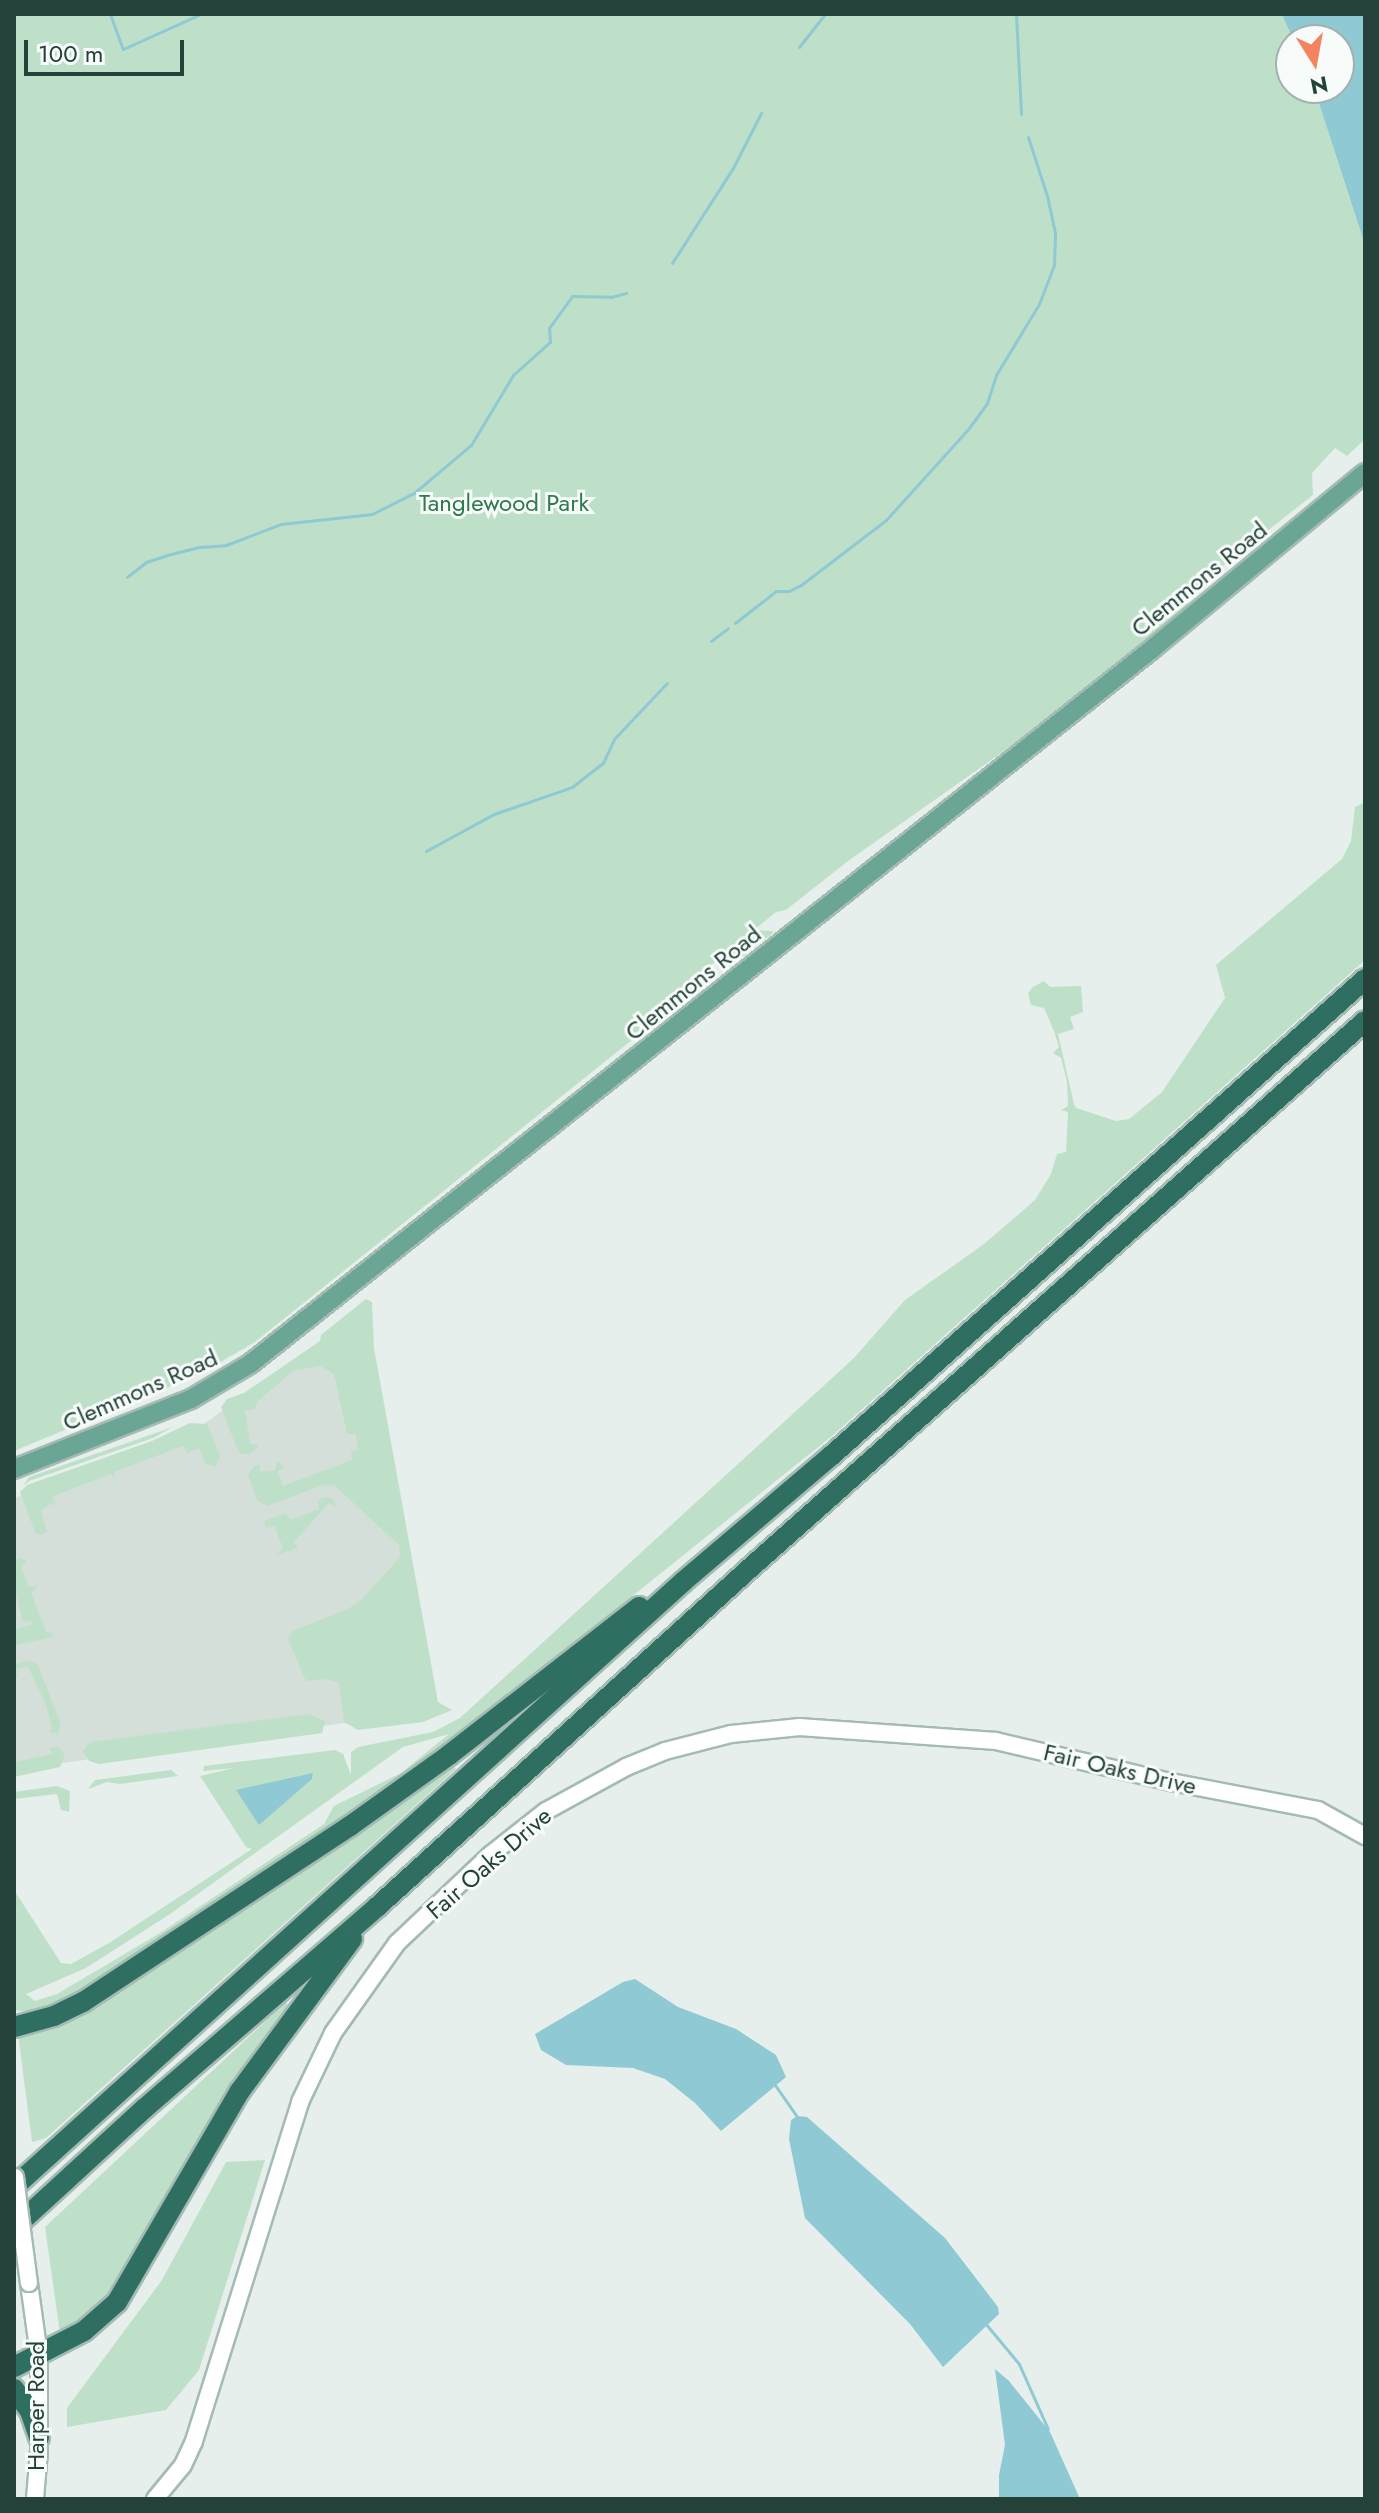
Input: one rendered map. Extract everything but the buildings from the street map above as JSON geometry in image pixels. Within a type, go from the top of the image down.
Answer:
[{"type":"highway","points":[[14,2187],[684,1581],[831,1456],[1365,979]]},
{"type":"highway","points":[[14,2228],[224,2038],[377,1907],[749,1569],[1365,1021]]},
{"type":"highway","points":[[14,2027],[54,2016],[83,2002],[350,1826],[449,1755],[656,1594],[684,1581]]},
{"type":"highway","points":[[14,2367],[84,2331],[117,2302],[240,2091],[377,1907]]},
{"type":"highway","points":[[14,2389],[30,2411],[39,2437]]},
{"type":"main road","name":"Clemmons Road","points":[[14,1469],[191,1399],[250,1364],[1152,649],[1365,473]]},
{"type":"street","name":"Fair Oaks Drive","points":[[155,2499],[183,2465],[194,2441],[300,2102],[333,2033],[397,1943],[490,1855],[559,1803],[665,1751],[731,1734],[800,1727],[996,1741],[1171,1782],[1318,1810],[1365,1836]]},
{"type":"street","name":"Harper Road","points":[[14,2171],[39,2355],[35,2499]]},
{"type":"shaded area","points":[[320,1341],[330,1355],[401,1539],[403,1556],[351,1722],[14,1770],[14,1498],[194,1431]]},
{"type":"green space","name":"Tanglewood Park","points":[[14,14],[1282,14],[1286,24],[1275,24],[1275,104],[1319,104],[1365,245],[1365,439],[1347,456],[1335,448],[1312,473],[1313,495],[1197,586],[1173,632],[848,861],[786,910],[776,912],[754,930],[773,931],[772,934],[729,967],[725,954],[701,973],[688,995],[255,1342],[200,1374],[14,1451]]},
{"type":"green space","points":[[1365,802],[1365,960],[832,1436],[434,1755],[371,1802],[93,1987],[38,2014],[15,2010],[14,1890],[61,1963],[71,1964],[109,1943],[252,1849],[246,1847],[200,1776],[234,1768],[203,1771],[204,1766],[335,1750],[343,1754],[351,1775],[351,1752],[358,1747],[433,1732],[460,1718],[854,1358],[905,1300],[984,1244],[1035,1200],[1051,1174],[1057,1154],[1066,1152],[1068,1112],[1061,1110],[1068,1106],[1067,1082],[1061,1058],[1053,1053],[1059,1047],[1044,1008],[1031,1005],[1028,993],[1033,987],[1044,981],[1050,987],[1081,986],[1083,1012],[1070,1017],[1074,1029],[1058,1034],[1074,1104],[1076,1108],[1116,1121],[1129,1119],[1162,1092],[1225,998],[1216,965],[1342,859],[1351,841],[1355,807]],"holes":[[[449,1734],[401,1773],[334,1806],[324,1824],[160,1933],[57,1994],[35,2001],[26,1994],[86,1968],[170,1914],[403,1747]]]},
{"type":"green space","points":[[366,1299],[372,1302],[374,1348],[438,1702],[452,1710],[423,1722],[358,1730],[344,1722],[339,1683],[327,1679],[306,1681],[288,1639],[293,1631],[348,1609],[363,1598],[400,1557],[399,1545],[335,1486],[323,1485],[267,1506],[257,1500],[248,1475],[255,1465],[259,1465],[261,1472],[276,1470],[276,1463],[280,1462],[284,1468],[278,1471],[283,1486],[352,1460],[351,1452],[358,1450],[356,1434],[347,1434],[334,1374],[320,1366],[293,1371],[258,1401],[254,1410],[245,1410],[250,1443],[259,1446],[250,1454],[242,1454],[237,1449],[221,1407],[227,1399],[244,1393],[320,1341],[321,1335]]},
{"type":"green space","points":[[190,1423],[207,1424],[220,1456],[216,1467],[206,1464],[199,1448],[187,1453],[183,1446],[114,1472],[116,1481],[111,1474],[53,1496],[56,1505],[53,1503],[41,1510],[47,1532],[41,1535],[35,1532],[20,1492],[27,1485],[152,1441]]},
{"type":"green space","points":[[173,1427],[153,1438],[29,1481],[23,1486],[29,1477]]},
{"type":"green space","points":[[325,1497],[333,1499],[336,1507],[329,1503],[294,1542],[298,1548],[276,1555],[283,1548],[274,1526],[266,1528],[264,1521],[286,1513],[291,1520],[319,1509],[318,1500]]},
{"type":"green space","points":[[19,1558],[27,1561],[21,1567],[29,1587],[38,1586],[31,1593],[46,1632],[54,1633],[49,1638],[14,1645],[14,1629],[32,1625],[31,1621],[23,1622],[14,1587],[14,1561]]},
{"type":"green space","points":[[30,1661],[38,1665],[61,1725],[58,1734],[49,1732],[52,1729],[46,1704],[28,1667],[16,1669],[18,1677],[14,1678],[14,1664]]},
{"type":"green space","points":[[309,1714],[325,1721],[322,1733],[99,1764],[89,1761],[83,1751],[90,1742]]},
{"type":"green space","points":[[58,1746],[65,1754],[60,1767],[14,1777],[14,1762],[53,1754],[49,1748]]},
{"type":"green space","points":[[452,1765],[456,1769],[46,2138],[32,2142],[18,2034],[341,1842]]},
{"type":"green space","points":[[171,1770],[178,1776],[120,1784],[107,1782],[88,1789],[95,1780]]},
{"type":"green space","points":[[57,1786],[70,1791],[69,1812],[61,1810],[57,1794],[14,1799],[14,1792]]},
{"type":"green space","points":[[286,2002],[290,2008],[241,2073],[209,2124],[120,2286],[89,2318],[60,2333],[45,2227]]},
{"type":"green space","points":[[265,2160],[199,2370],[166,2410],[67,2427],[67,2408],[162,2280],[226,2162]]},
{"type":"water","points":[[1282,14],[1365,14],[1365,245],[1319,104],[1355,104],[1355,24],[1286,24]]},
{"type":"water","points":[[313,1773],[312,1779],[259,1825],[236,1790]]},
{"type":"water","points":[[635,1979],[678,2007],[736,2029],[776,2055],[786,2077],[721,2131],[695,2103],[665,2079],[633,2068],[566,2065],[541,2050],[535,2034],[623,1982]]},
{"type":"water","points":[[797,2116],[807,2117],[945,2238],[998,2307],[999,2314],[943,2367],[910,2324],[805,2218],[789,2139],[791,2120]]},
{"type":"water","points":[[995,2369],[1009,2381],[1050,2432],[1080,2499],[999,2499],[999,2475],[1005,2445]]},
{"type":"waterway","points":[[68,14],[79,14]]},
{"type":"waterway","points":[[110,14],[123,49],[201,14]]},
{"type":"waterway","points":[[799,47],[825,14]]},
{"type":"waterway","points":[[1016,14],[1021,114]]},
{"type":"waterway","points":[[672,263],[733,168],[761,113]]},
{"type":"waterway","points":[[735,623],[776,591],[789,591],[801,585],[886,520],[969,428],[987,403],[996,375],[1039,304],[1054,265],[1055,233],[1048,199],[1028,137]]},
{"type":"waterway","points":[[127,577],[146,562],[167,555],[226,545],[281,524],[372,514],[414,493],[471,445],[513,375],[550,342],[549,328],[572,296],[611,297],[626,293]]},
{"type":"waterway","points":[[711,641],[728,628]]},
{"type":"waterway","points":[[426,851],[494,814],[572,787],[603,763],[614,739],[667,683]]},
{"type":"waterway","points":[[775,2085],[798,2118]]},
{"type":"waterway","points":[[985,2323],[1019,2364],[1048,2429]]}]
